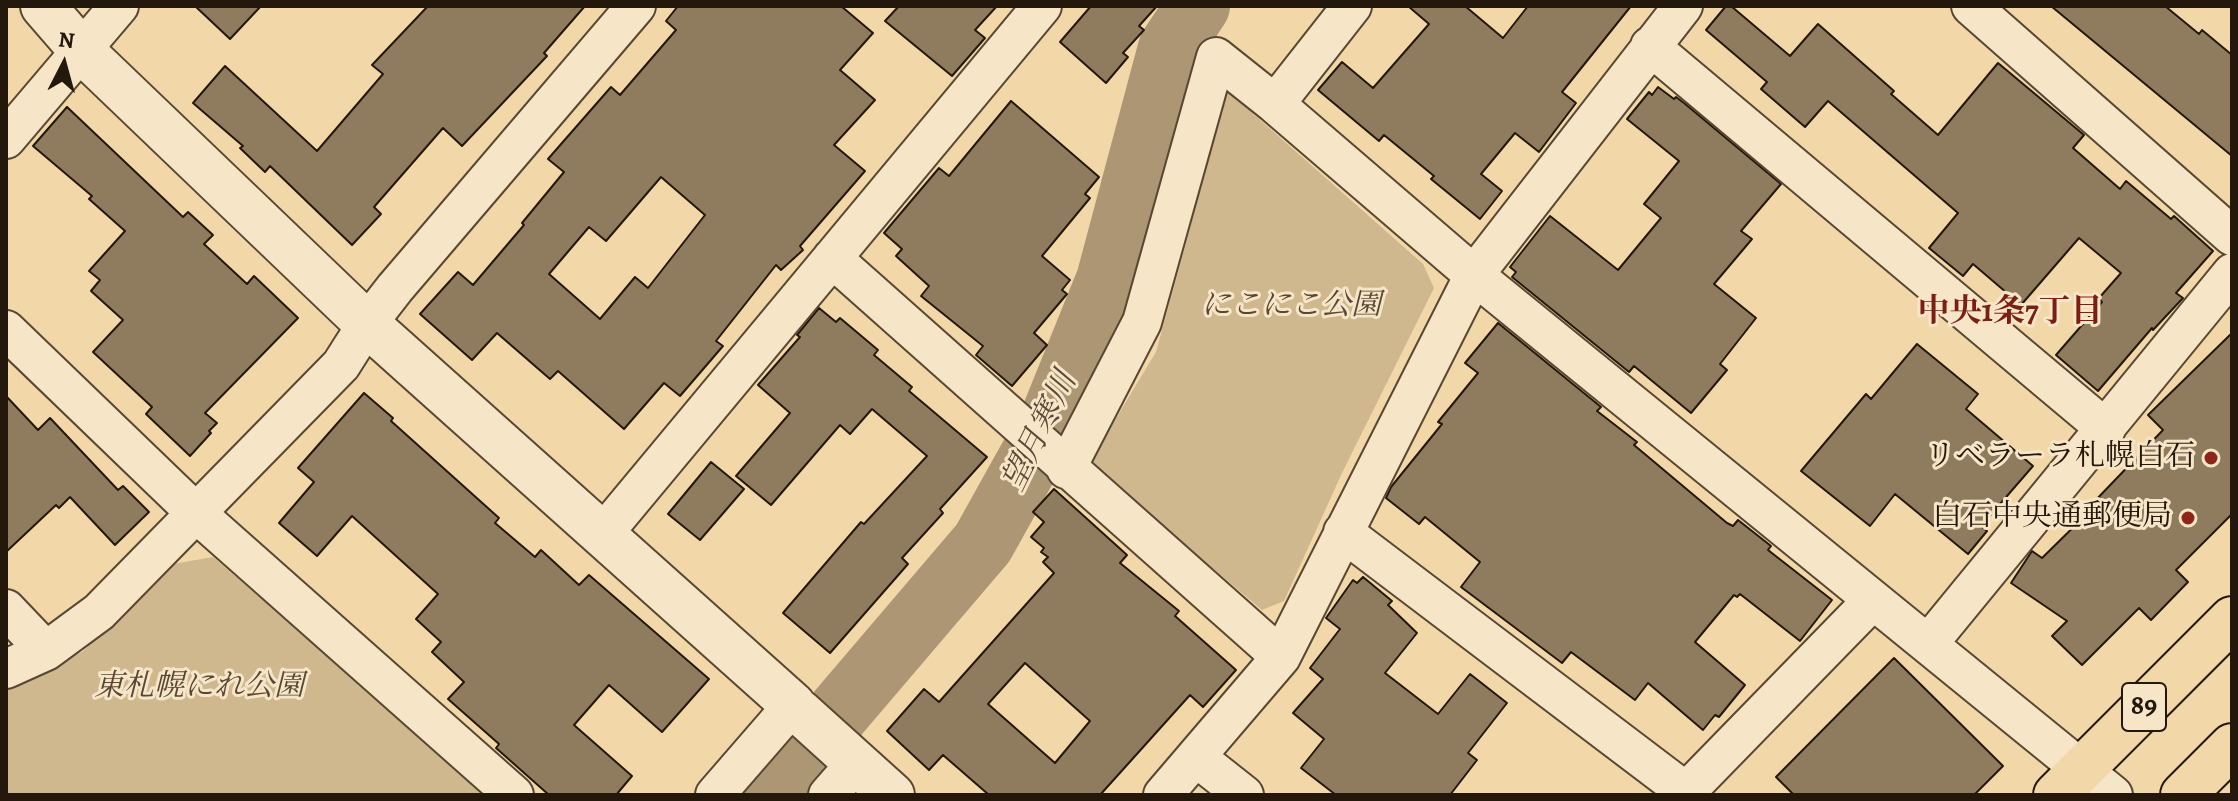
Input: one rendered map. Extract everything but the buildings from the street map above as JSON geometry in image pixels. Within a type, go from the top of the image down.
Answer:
[{"type":"main road","name":"89","points":[[2084,786],[2232,619]]},
{"type":"main road","points":[[2183,795],[2232,746]]},
{"type":"street","points":[[43,6],[82,51],[367,324],[892,795]]},
{"type":"street","points":[[6,139],[119,6]]},
{"type":"street","points":[[6,669],[46,651],[99,612],[341,365],[367,324],[636,6]]},
{"type":"street","points":[[602,535],[1042,6]]},
{"type":"street","points":[[1275,104],[1352,6]]},
{"type":"street","points":[[1163,795],[1281,657],[1474,275],[1683,6]]},
{"type":"street","points":[[1973,7],[2232,236]]},
{"type":"street","points":[[1650,46],[2106,429]]},
{"type":"street","points":[[1047,451],[1142,322],[1216,57],[1474,275],[1928,644],[2084,786]]},
{"type":"street","points":[[832,258],[1281,657]]},
{"type":"street","points":[[1928,644],[2232,273]]},
{"type":"street","points":[[6,330],[196,513],[514,795]]},
{"type":"street","points":[[1343,532],[1684,794],[1873,600]]},
{"type":"street","points":[[6,609],[46,651]]},
{"type":"street","points":[[715,795],[796,708]]},
{"type":"street","points":[[828,795],[844,753]]},
{"type":"street","points":[[1196,757],[1244,795]]},
{"type":"green space","name":"にこにこ公園","points":[[1224,88],[1423,264],[1434,288],[1342,473],[1284,601],[1262,610],[1089,463],[1156,352]]},
{"type":"green space","name":"東札幌にれ公園","points":[[213,557],[487,795],[6,795],[6,686],[82,652],[173,564]]},
{"type":"waterway","name":"望月寒川","points":[[768,795],[983,543],[1051,421],[1108,280],[1170,48],[1198,6]]},
{"type":"place","name":"リベラーラ札幌白石","points":[[2211,458]]},
{"type":"place","name":"白石中央通郵便局","points":[[2188,518]]},
{"type":"district","name":"中央1条7丁目","points":[[2010,313]]}]
